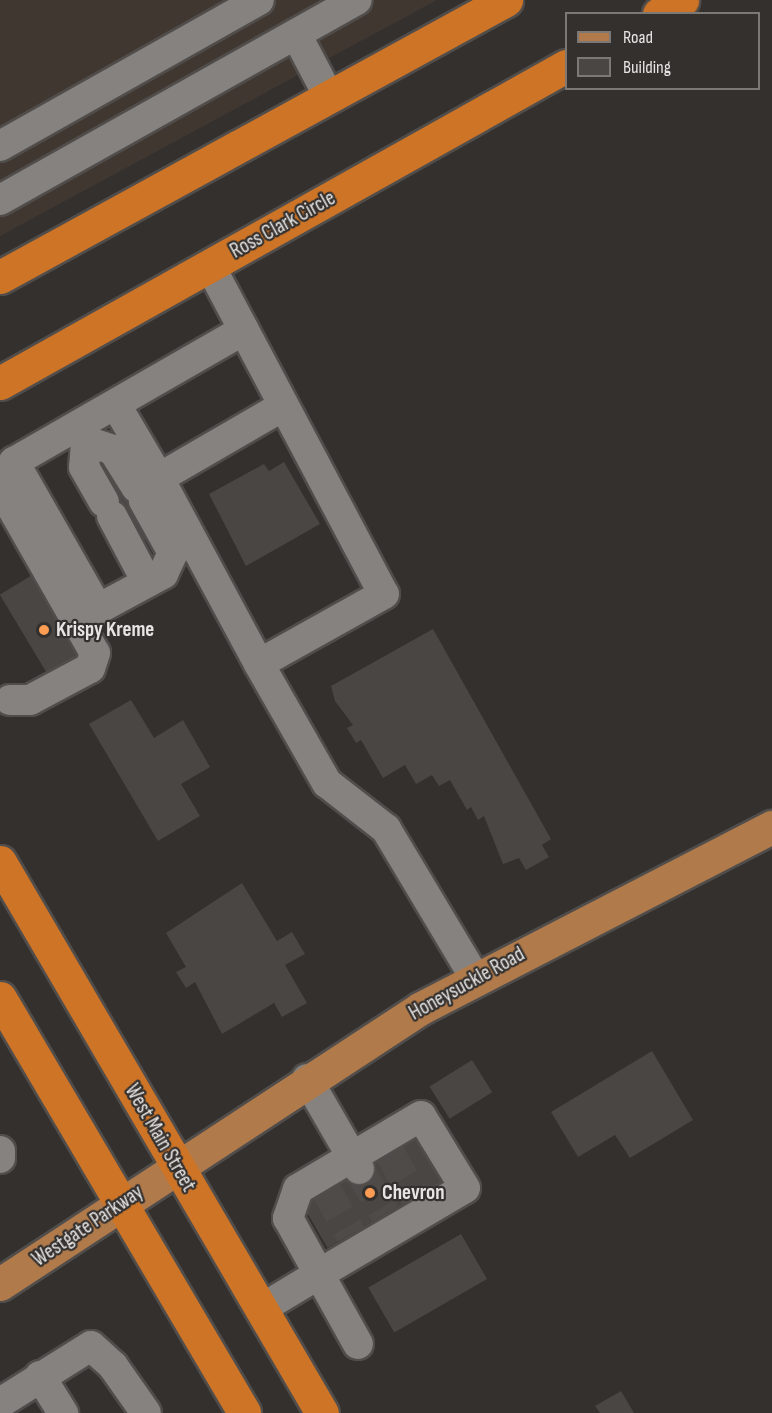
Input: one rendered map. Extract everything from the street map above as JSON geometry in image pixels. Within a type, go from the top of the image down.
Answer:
[{"type":"highway","points":[[0,277],[328,95],[506,0]]},
{"type":"highway","points":[[662,12],[682,0]]},
{"type":"highway","name":"Ross Clark Circle","points":[[0,383],[565,67]]},
{"type":"highway","name":"West Main Street","points":[[0,862],[322,1413]]},
{"type":"highway","points":[[0,998],[244,1413]]},
{"type":"main road","name":"Honeysuckle Road","points":[[176,1166],[307,1079],[475,978],[772,827]]},
{"type":"main road","name":"Westgate Parkway","points":[[0,1284],[176,1166]]},
{"type":"lane","points":[[0,146],[259,0]]},
{"type":"lane","points":[[0,200],[357,0]]},
{"type":"lane","points":[[296,34],[328,95]]},
{"type":"lane","points":[[210,266],[384,594],[259,664]]},
{"type":"lane","points":[[4,488],[82,434],[116,405],[244,330]]},
{"type":"lane","points":[[116,405],[146,488],[174,554],[155,578]]},
{"type":"lane","points":[[146,488],[283,406]]},
{"type":"lane","points":[[82,434],[113,450],[199,555],[327,783],[386,829],[475,978]]},
{"type":"lane","points":[[82,434],[84,467],[108,509],[155,578]]},
{"type":"lane","points":[[4,488],[98,609],[199,555]]},
{"type":"lane","points":[[3,696],[30,700],[90,668],[95,653],[4,488]]},
{"type":"lane","points":[[307,1079],[356,1163]]},
{"type":"lane","points":[[261,1309],[319,1274],[356,1242],[389,1222],[420,1205],[465,1188],[421,1116],[386,1145],[356,1163],[322,1182],[298,1189],[288,1218],[319,1274],[358,1344]]},
{"type":"lane","points":[[0,1151],[0,1158]]},
{"type":"lane","points":[[0,1403],[90,1346],[113,1366],[146,1413]]},
{"type":"lane","points":[[40,1376],[63,1413]]},
{"type":"shaded area","points":[[0,0],[437,0],[0,236]]},
{"type":"building","points":[[284,462],[320,524],[246,566],[209,494],[264,464],[269,471]]},
{"type":"building","points":[[121,470],[152,536],[136,544],[102,480]]},
{"type":"building","name":"Krispy Kreme","points":[[34,574],[83,656],[49,677],[0,595]]},
{"type":"building","points":[[433,629],[551,839],[542,845],[549,857],[526,870],[519,858],[503,864],[484,816],[478,820],[471,807],[467,810],[450,780],[439,786],[432,775],[416,784],[405,765],[383,778],[361,740],[356,743],[347,728],[353,725],[335,701],[331,686]]},
{"type":"building","points":[[131,700],[154,738],[183,720],[210,767],[181,784],[200,816],[158,841],[89,724]]},
{"type":"building","points":[[242,883],[277,941],[292,932],[305,954],[285,965],[307,1003],[282,1017],[274,1003],[222,1034],[195,982],[186,988],[176,972],[186,967],[166,933]]},
{"type":"building","points":[[652,1051],[693,1120],[630,1158],[615,1135],[578,1157],[551,1112]]},
{"type":"building","points":[[472,1060],[492,1092],[450,1119],[430,1086]]},
{"type":"building","name":"Chevron","points":[[421,1134],[447,1179],[327,1248],[301,1203]]},
{"type":"building","points":[[461,1234],[487,1279],[394,1333],[368,1288]]},
{"type":"building","points":[[621,1391],[634,1413],[600,1413],[595,1406]]},
{"type":"tunnel","points":[[389,1152],[415,1197]]},
{"type":"tunnel","points":[[359,1169],[385,1214]]},
{"type":"tunnel","points":[[325,1188],[351,1234]]},
{"type":"place","name":"Krispy Kreme","points":[[44,630]]},
{"type":"place","name":"Chevron","points":[[370,1193]]}]
